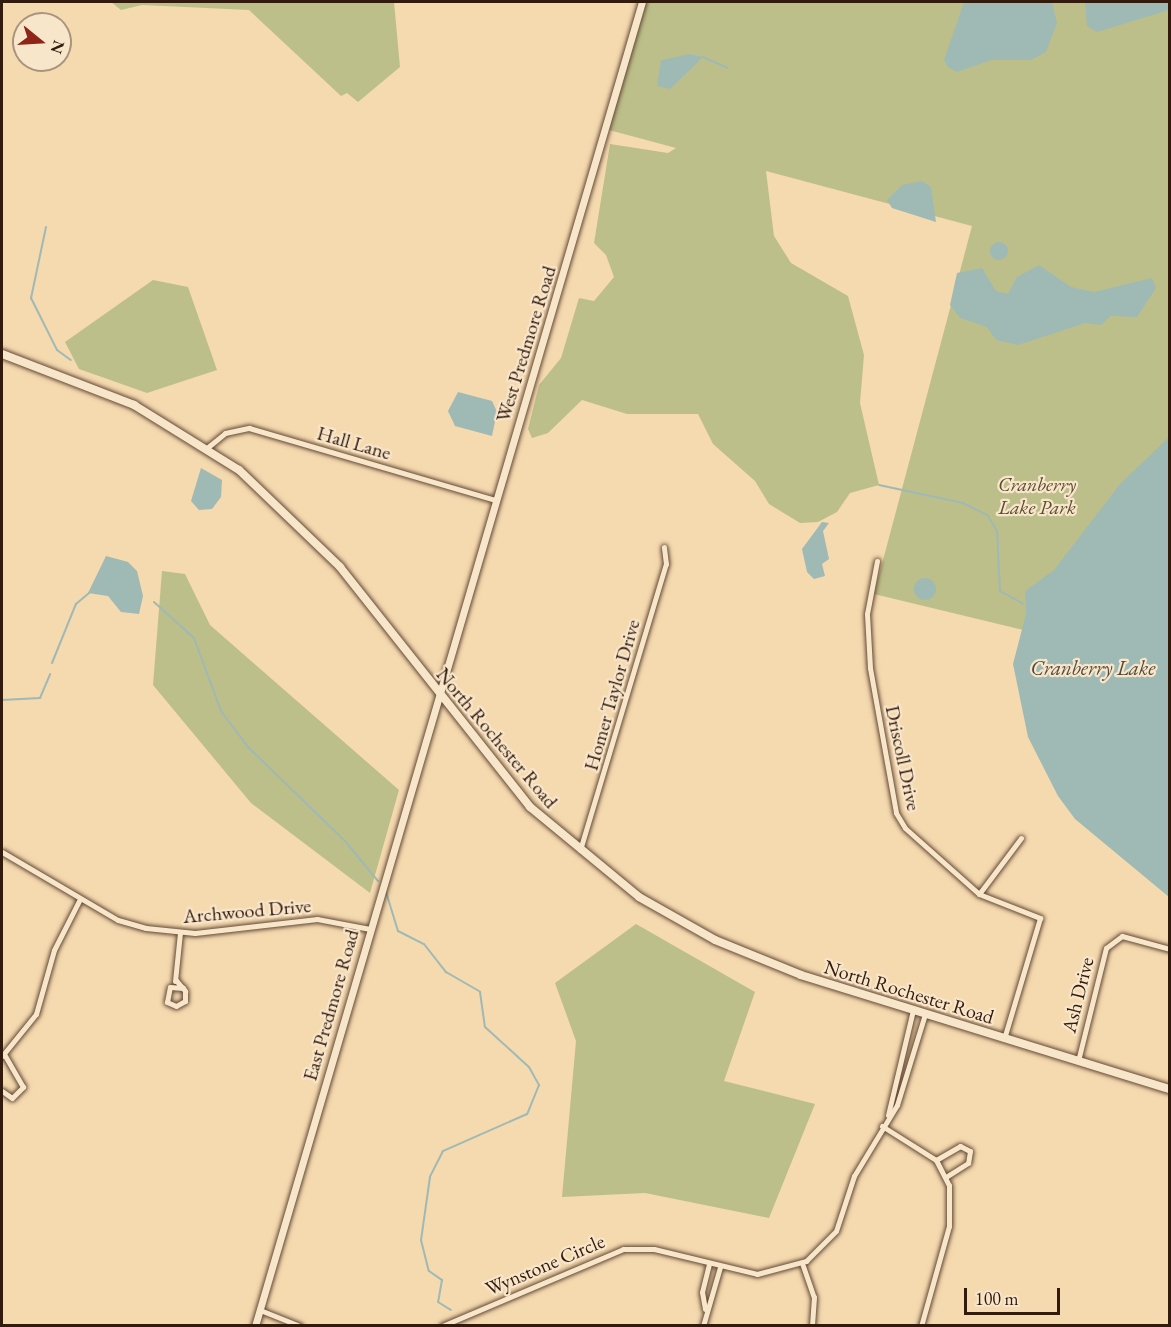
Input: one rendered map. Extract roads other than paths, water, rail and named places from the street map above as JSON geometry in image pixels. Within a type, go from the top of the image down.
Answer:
[{"type":"main road","name":"North Rochester Road","points":[[2,354],[92,385],[208,447],[313,536],[509,785],[579,851],[639,897],[715,940],[801,975],[1170,1089]]},
{"type":"street","name":"West Predmore Road","points":[[438,695],[642,2]]},
{"type":"street","name":"Hall Lane","points":[[208,447],[225,433],[249,428],[496,500]]},
{"type":"street","name":"Homer Taylor Drive","points":[[579,851],[666,564],[664,547]]},
{"type":"street","name":"Driscoll Drive","points":[[877,561],[867,608],[870,668],[896,813],[904,828],[979,894],[1034,913],[1040,923],[1004,1039]]},
{"type":"street","name":"East Predmore Road","points":[[255,1326],[438,695]]},
{"type":"street","points":[[979,894],[1021,837]]},
{"type":"street","name":"Archwood Drive","points":[[2,852],[80,900],[118,920],[180,933],[303,919],[370,929]]},
{"type":"street","points":[[2,1091],[12,1098],[23,1087],[3,1055],[36,1014],[54,950],[80,900]]},
{"type":"street","points":[[176,980],[183,988],[184,1001],[176,1006],[165,999],[176,980],[180,933]]},
{"type":"street","name":"Ash Drive","points":[[1078,1061],[1100,963],[1113,940],[1137,938],[1170,949]]},
{"type":"street","points":[[170,987],[183,988]]},
{"type":"street","name":"Wynstone Circle","points":[[888,1115],[913,1010]]},
{"type":"street","name":"Wynstone Circle","points":[[441,1326],[623,1249],[654,1249],[720,1267],[767,1274],[802,1263],[836,1231],[854,1176],[900,1096],[925,1014]]},
{"type":"street","points":[[882,1126],[936,1160],[946,1177],[952,1211],[921,1326]]},
{"type":"street","points":[[936,1160],[960,1146],[970,1151],[968,1162],[946,1177]]},
{"type":"street","points":[[705,1309],[702,1292],[709,1263]]},
{"type":"street","points":[[802,1263],[814,1297],[812,1326]]},
{"type":"street","points":[[703,1326],[705,1309],[720,1267]]},
{"type":"street","points":[[260,1310],[300,1326]]},
{"type":"water","points":[[964,2],[1052,2],[1057,23],[1046,52],[1031,60],[991,60],[957,72],[948,67],[944,60]]},
{"type":"water","points":[[1085,2],[1169,2],[1169,10],[1097,32],[1087,26]]},
{"type":"water","points":[[690,54],[703,57],[670,89],[657,86],[661,60]]},
{"type":"water","points":[[922,181],[931,187],[936,222],[892,208],[887,200],[902,185]]},
{"type":"water","points":[[995,242],[1003,242],[1008,247],[1006,258],[995,260],[990,255],[990,247]]},
{"type":"water","points":[[1039,265],[1071,287],[1094,292],[1152,278],[1156,288],[1137,317],[1111,316],[1101,325],[1085,323],[1018,345],[996,340],[987,327],[960,318],[950,305],[957,273],[982,268],[996,291],[1008,294],[1017,277]]},
{"type":"water","points":[[458,392],[492,401],[497,412],[492,436],[455,426],[448,411]]},
{"type":"water","name":"Cranberry Lake","points":[[1169,437],[1169,897],[1075,819],[1058,796],[1028,737],[1013,664],[1026,614],[1025,591],[1054,570],[1120,484]]},
{"type":"water","points":[[201,468],[222,480],[221,497],[212,509],[199,510],[191,501]]},
{"type":"water","points":[[822,522],[829,523],[823,531],[829,559],[822,564],[825,576],[814,579],[807,572],[802,549]]},
{"type":"water","points":[[106,556],[128,562],[137,571],[143,596],[139,614],[121,612],[108,596],[88,593]]},
{"type":"water","points":[[921,578],[929,578],[936,585],[936,593],[929,600],[921,600],[914,593],[914,585]]},
{"type":"waterway","points":[[703,57],[728,68]]},
{"type":"waterway","points":[[46,227],[31,298],[57,350],[71,360]]},
{"type":"waterway","points":[[879,485],[963,503],[988,516],[997,531],[1000,591],[1023,604]]},
{"type":"waterway","points":[[52,663],[76,604],[89,593]]},
{"type":"waterway","points":[[154,602],[194,638],[221,711],[248,747],[345,841],[378,881]]},
{"type":"waterway","points":[[2,700],[40,698],[50,674]]},
{"type":"waterway","points":[[386,892],[398,931],[424,944],[446,972],[480,992],[485,1027],[529,1067],[539,1085],[527,1114],[443,1151],[430,1177],[421,1240],[429,1271],[442,1280],[438,1302],[451,1310]]},
{"type":"park label","name":"Cranberry Lake Park","points":[[1037,496]]}]
